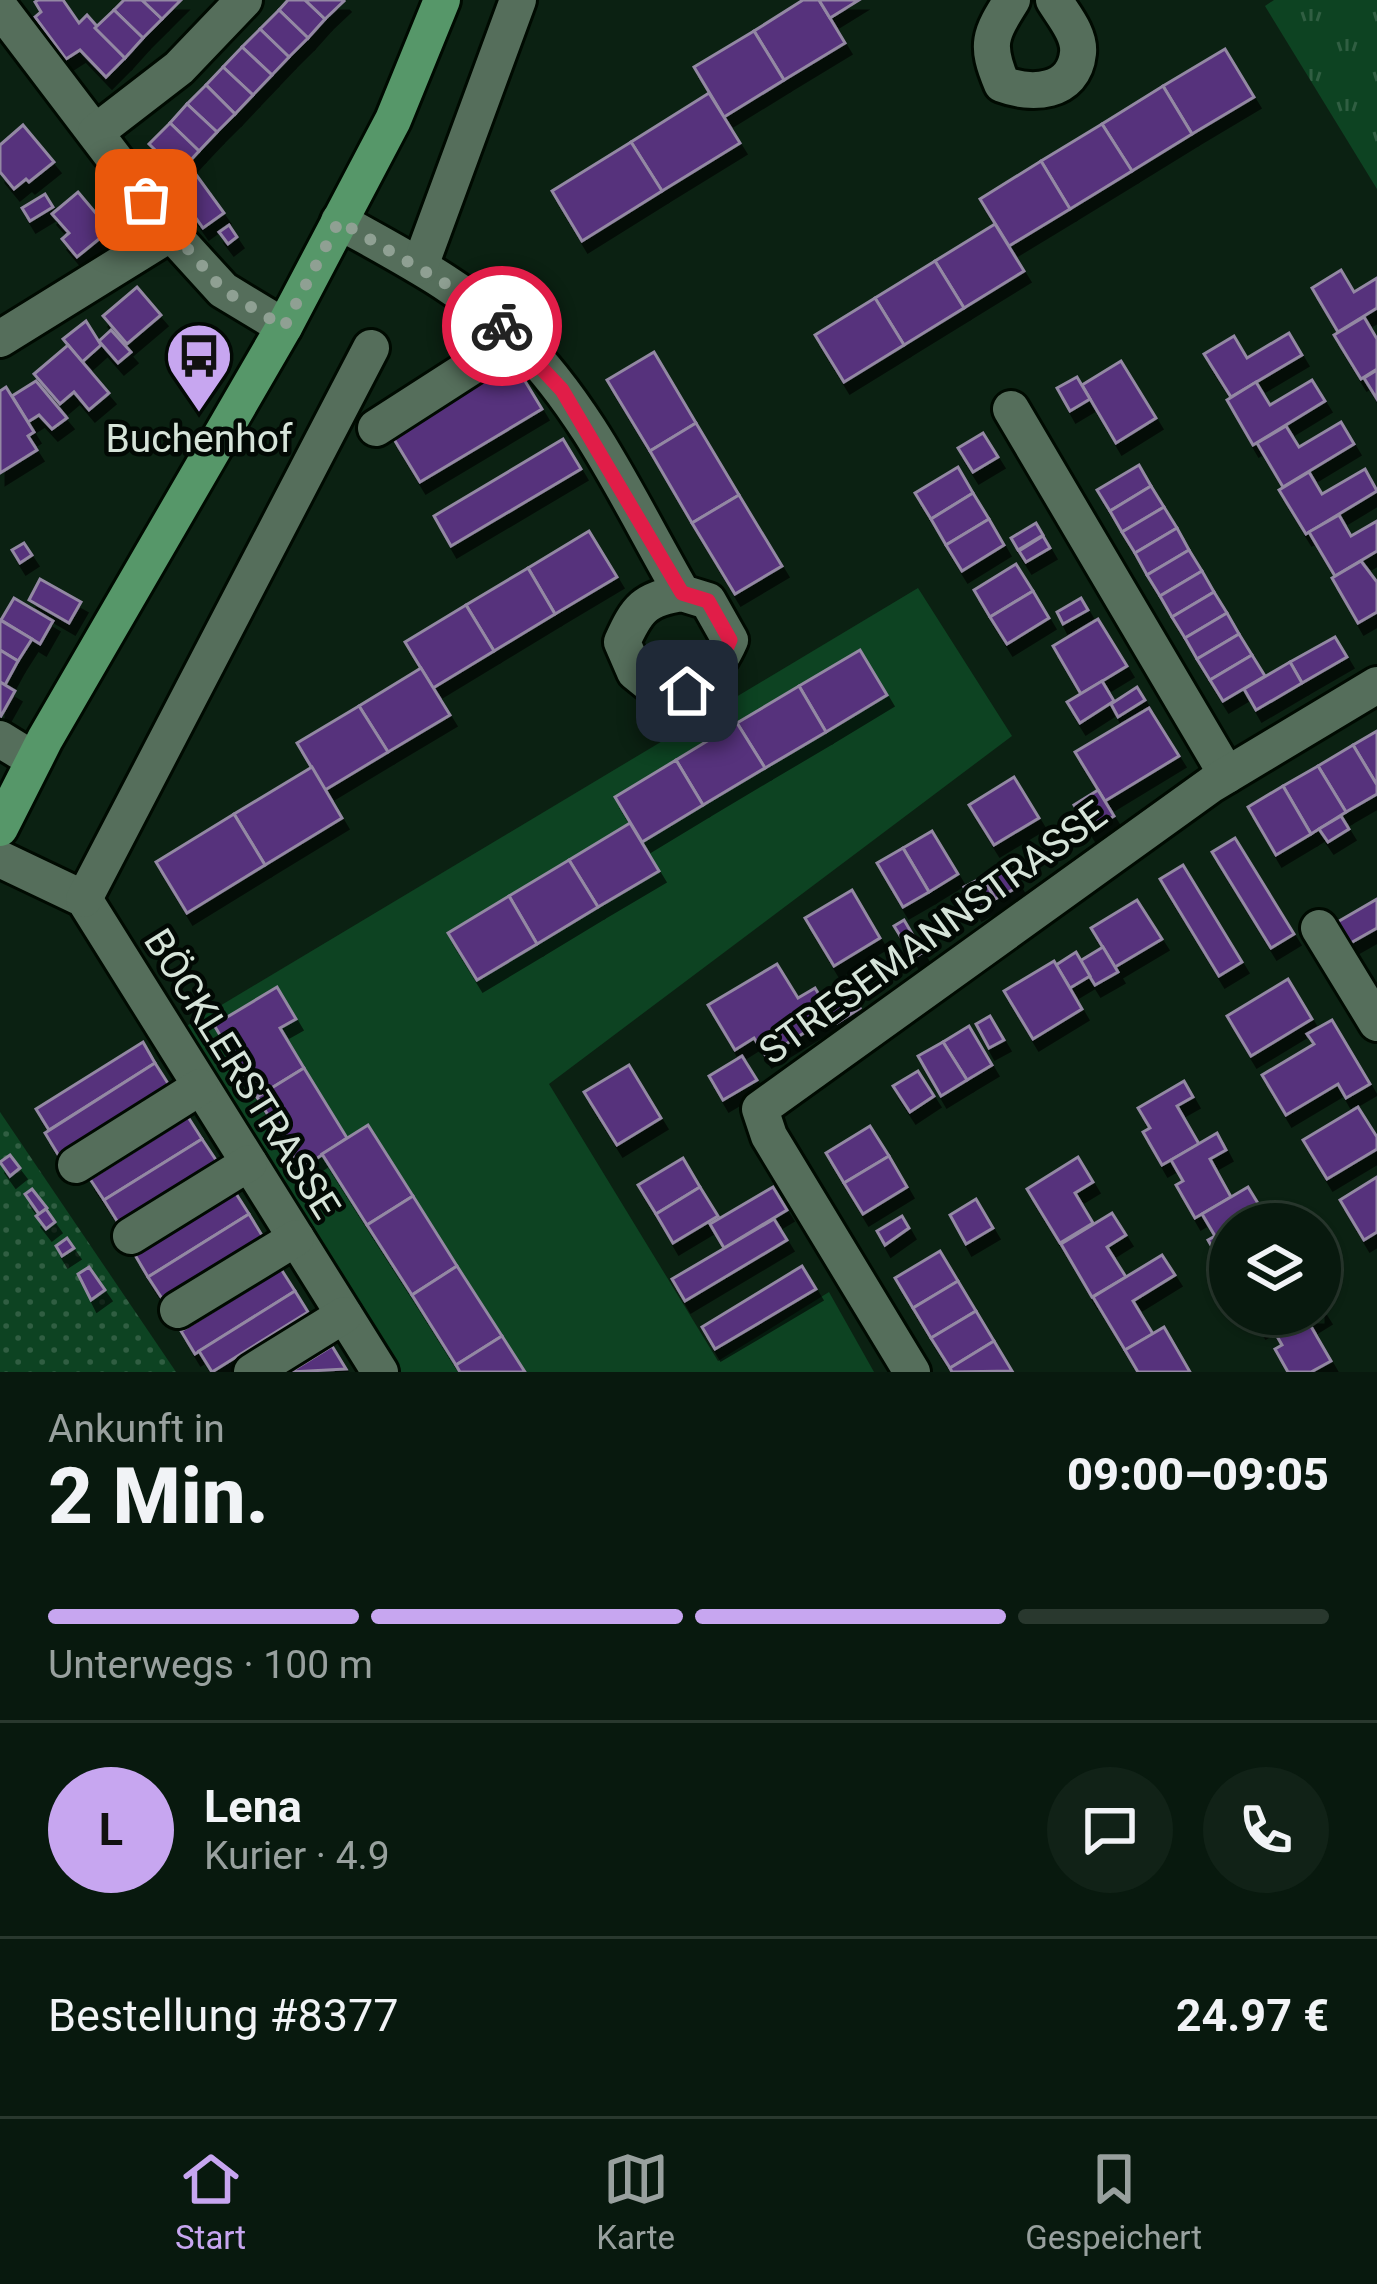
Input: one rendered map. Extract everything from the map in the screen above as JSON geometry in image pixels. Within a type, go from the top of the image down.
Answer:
[{"type":"main road","points":[[0,828],[34,760],[284,327],[393,120],[442,0]]},
{"type":"street","points":[[96,133],[179,68],[244,0]]},
{"type":"street","points":[[420,266],[518,0]]},
{"type":"street","points":[[1012,0],[992,30],[990,56],[1002,84],[1024,92],[1051,90],[1070,76],[1078,53],[1075,35],[1054,0]]},
{"type":"street","points":[[0,8],[171,233],[223,290],[284,327]]},
{"type":"street","points":[[339,221],[468,297],[516,338],[575,410],[682,593]]},
{"type":"street","points":[[0,339],[171,233]]},
{"type":"street","points":[[376,428],[516,338]]},
{"type":"street","points":[[0,859],[84,899],[371,348]]},
{"type":"street","points":[[1010,409],[1227,775]]},
{"type":"street","name":"STRESEMANNSTRASSE","points":[[912,1372],[769,1136],[760,1109],[1227,775],[1377,685]]},
{"type":"street","points":[[0,739],[34,760]]},
{"type":"street","name":"BÖCKLERSTRASSE","points":[[84,899],[380,1372]]},
{"type":"street","points":[[1319,928],[1377,1023]]},
{"type":"street","points":[[76,1165],[200,1088]]},
{"type":"street","points":[[131,1236],[249,1163]]},
{"type":"street","points":[[178,1310],[296,1238]]},
{"type":"street","points":[[252,1372],[344,1315]]},
{"type":"green space","points":[[1274,0],[1377,0],[1377,189],[1265,6]]},
{"type":"green space","points":[[918,588],[1012,736],[549,1084],[718,1361],[829,1292],[874,1372],[398,1372],[183,1028]]},
{"type":"green space","points":[[0,1112],[176,1372],[0,1372]]},
{"type":"building","points":[[38,0],[63,0],[79,23],[87,15],[125,58],[106,77],[80,50],[66,59],[35,17],[41,12]]},
{"type":"building","points":[[124,0],[142,0],[162,19],[143,38],[114,10]]},
{"type":"building","points":[[142,0],[181,0],[162,19]]},
{"type":"building","points":[[288,0],[305,0],[325,19],[308,38],[279,10]]},
{"type":"building","points":[[305,0],[343,0],[344,1],[325,19]]},
{"type":"building","points":[[803,0],[819,0],[845,43],[784,80],[754,31]]},
{"type":"building","points":[[819,0],[859,0],[830,18]]},
{"type":"building","points":[[114,10],[143,38],[125,58],[95,28]]},
{"type":"building","points":[[279,10],[308,38],[289,57],[260,29]]},
{"type":"building","points":[[260,29],[289,57],[272,75],[242,47]]},
{"type":"building","points":[[754,31],[784,80],[724,117],[694,67]]},
{"type":"building","points":[[242,47],[272,75],[253,95],[223,67]]},
{"type":"building","points":[[1225,49],[1254,97],[1192,134],[1163,86]]},
{"type":"building","points":[[223,67],[253,95],[235,114],[206,85]]},
{"type":"building","points":[[206,85],[235,114],[217,132],[187,104]]},
{"type":"building","points":[[1163,86],[1192,134],[1132,171],[1102,124]]},
{"type":"building","points":[[709,93],[740,143],[662,191],[631,142]]},
{"type":"building","points":[[187,104],[217,132],[199,151],[170,123]]},
{"type":"building","points":[[170,123],[199,151],[179,173],[149,144]]},
{"type":"building","points":[[1102,124],[1132,171],[1070,209],[1041,161]]},
{"type":"building","points":[[23,125],[54,162],[14,189],[0,172],[0,145]]},
{"type":"building","points":[[631,142],[662,191],[582,241],[552,191]]},
{"type":"building","points":[[1041,161],[1070,209],[1009,246],[980,199]]},
{"type":"building","points":[[189,165],[224,213],[203,228],[169,180]]},
{"type":"building","points":[[78,192],[110,230],[77,257],[62,239],[69,233],[52,214]]},
{"type":"building","points":[[45,194],[53,207],[30,221],[22,208]]},
{"type":"building","points":[[995,224],[1024,271],[964,308],[935,261]]},
{"type":"building","points":[[229,225],[237,237],[228,244],[219,232]]},
{"type":"building","points":[[935,261],[964,308],[904,345],[875,298]]},
{"type":"building","points":[[1341,270],[1354,292],[1377,278],[1377,308],[1338,332],[1312,288]]},
{"type":"building","points":[[137,287],[161,315],[127,344],[103,316]]},
{"type":"building","points":[[875,298],[904,345],[844,382],[815,335]]},
{"type":"building","points":[[1364,317],[1377,339],[1377,369],[1361,379],[1334,335]]},
{"type":"building","points":[[86,321],[101,345],[82,362],[63,339]]},
{"type":"building","points":[[111,330],[131,352],[118,363],[99,341]]},
{"type":"building","points":[[1289,333],[1302,355],[1231,397],[1204,354],[1234,336],[1247,358]]},
{"type":"building","points":[[68,345],[109,393],[89,410],[74,392],[60,404],[34,374]]},
{"type":"building","points":[[654,352],[696,423],[650,451],[607,380]]},
{"type":"building","points":[[1121,361],[1156,418],[1116,443],[1082,385]]},
{"type":"building","points":[[514,363],[542,409],[420,482],[392,436]]},
{"type":"building","points":[[1377,370],[1377,399],[1364,378]]},
{"type":"building","points":[[1077,377],[1090,399],[1070,411],[1057,388]]},
{"type":"building","points":[[1312,380],[1325,401],[1253,445],[1227,400],[1256,382],[1270,405]]},
{"type":"building","points":[[36,381],[67,418],[52,429],[39,415],[28,422],[12,396]]},
{"type":"building","points":[[6,387],[34,432],[28,436],[37,450],[0,473],[0,391]]},
{"type":"building","points":[[1341,422],[1354,444],[1283,487],[1257,443],[1286,426],[1299,447]]},
{"type":"building","points":[[696,423],[739,495],[692,523],[650,451]]},
{"type":"building","points":[[983,433],[998,457],[973,472],[958,448]]},
{"type":"building","points":[[563,439],[581,469],[451,546],[434,516]]},
{"type":"building","points":[[1139,465],[1151,486],[1110,511],[1097,490]]},
{"type":"building","points":[[958,467],[973,493],[931,519],[915,493]]},
{"type":"building","points":[[1365,469],[1377,491],[1306,534],[1279,490],[1309,472],[1322,494]]},
{"type":"building","points":[[1151,486],[1164,507],[1122,532],[1110,511]]},
{"type":"building","points":[[973,493],[989,519],[946,545],[931,519]]},
{"type":"building","points":[[739,495],[782,566],[735,594],[692,523]]},
{"type":"building","points":[[1164,507],[1177,528],[1135,553],[1122,532]]},
{"type":"building","points":[[1339,515],[1351,536],[1377,521],[1377,551],[1335,576],[1309,532]]},
{"type":"building","points":[[989,519],[1004,545],[962,571],[946,545]]},
{"type":"building","points":[[1036,523],[1043,535],[1018,550],[1011,538]]},
{"type":"building","points":[[1177,528],[1189,550],[1147,575],[1135,553]]},
{"type":"building","points":[[589,531],[617,577],[555,614],[528,568]]},
{"type":"building","points":[[1043,536],[1050,548],[1026,562],[1019,551]]},
{"type":"building","points":[[24,543],[32,555],[20,563],[12,550]]},
{"type":"building","points":[[1189,550],[1202,571],[1160,596],[1147,575]]},
{"type":"building","points":[[1361,561],[1377,582],[1377,612],[1358,623],[1332,578]]},
{"type":"building","points":[[1016,564],[1033,591],[990,617],[974,590]]},
{"type":"building","points":[[528,568],[555,614],[494,651],[466,605]]},
{"type":"building","points":[[1202,571],[1214,592],[1172,617],[1160,596]]},
{"type":"building","points":[[40,579],[81,602],[69,623],[29,600]]},
{"type":"building","points":[[1033,591],[1049,618],[1007,644],[990,617]]},
{"type":"building","points":[[1214,592],[1227,613],[1185,638],[1172,617]]},
{"type":"building","points":[[14,598],[53,621],[40,644],[1,620]]},
{"type":"building","points":[[1081,598],[1088,610],[1063,624],[1057,612]]},
{"type":"building","points":[[466,605],[494,651],[433,688],[405,642]]},
{"type":"building","points":[[1227,613],[1239,634],[1197,659],[1185,638]]},
{"type":"building","points":[[1098,619],[1127,666],[1081,694],[1053,646]]},
{"type":"building","points":[[0,620],[32,639],[18,661],[0,650]]},
{"type":"building","points":[[1239,634],[1252,655],[1210,680],[1197,659]]},
{"type":"building","points":[[1335,637],[1347,657],[1302,683],[1290,662]]},
{"type":"building","points":[[0,650],[18,661],[5,685],[0,682]]},
{"type":"building","points":[[860,650],[887,695],[826,732],[799,686]]},
{"type":"building","points":[[1252,655],[1265,676],[1223,701],[1210,680]]},
{"type":"building","points":[[1290,662],[1302,683],[1256,710],[1244,689]]},
{"type":"building","points":[[421,668],[450,715],[388,752],[359,706]]},
{"type":"building","points":[[1102,681],[1114,701],[1080,723],[1067,702]]},
{"type":"building","points":[[0,682],[15,691],[1,716],[0,715]]},
{"type":"building","points":[[799,686],[826,732],[765,768],[737,723]]},
{"type":"building","points":[[1137,687],[1145,700],[1118,717],[1111,704]]},
{"type":"building","points":[[359,706],[388,752],[325,790],[297,743]]},
{"type":"building","points":[[1149,708],[1179,756],[1105,801],[1075,752]]},
{"type":"building","points":[[737,723],[765,768],[703,805],[676,760]]},
{"type":"building","points":[[1377,731],[1377,785],[1353,745]]},
{"type":"building","points":[[1353,745],[1377,785],[1377,794],[1346,812],[1318,766]]},
{"type":"building","points":[[676,760],[703,805],[642,842],[615,797]]},
{"type":"building","points":[[1318,766],[1346,812],[1311,834],[1283,786]]},
{"type":"building","points":[[312,767],[342,818],[265,865],[234,814]]},
{"type":"building","points":[[1014,777],[1039,818],[994,845],[969,805]]},
{"type":"building","points":[[1283,786],[1311,834],[1276,855],[1248,807]]},
{"type":"building","points":[[1098,790],[1114,816],[1090,830],[1074,805]]},
{"type":"building","points":[[234,814],[265,865],[187,913],[156,862]]},
{"type":"building","points":[[1341,816],[1349,829],[1328,842],[1319,829]]},
{"type":"building","points":[[630,823],[659,871],[598,907],[569,860]]},
{"type":"building","points":[[932,831],[958,874],[929,892],[903,848]]},
{"type":"building","points":[[1235,838],[1294,934],[1271,948],[1212,852]]},
{"type":"building","points":[[903,848],[929,892],[903,907],[877,863]]},
{"type":"building","points":[[569,860],[598,907],[537,944],[509,896]]},
{"type":"building","points":[[1006,863],[1020,886],[995,899],[983,877]]},
{"type":"building","points":[[1183,865],[1242,962],[1219,976],[1160,879]]},
{"type":"building","points":[[983,877],[995,899],[976,909],[964,887]]},
{"type":"building","points":[[852,890],[880,938],[834,966],[805,918]]},
{"type":"building","points":[[509,896],[537,944],[477,980],[448,933]]},
{"type":"building","points":[[1377,899],[1377,928],[1347,945],[1334,924]]},
{"type":"building","points":[[1137,900],[1162,939],[1115,967],[1091,928]]},
{"type":"building","points":[[904,920],[923,952],[914,958],[894,926]]},
{"type":"building","points":[[1103,947],[1118,972],[1095,985],[1080,961]]},
{"type":"building","points":[[1076,952],[1090,976],[1070,988],[1056,965]]},
{"type":"building","points":[[1054,961],[1082,1009],[1033,1039],[1004,991]]},
{"type":"building","points":[[777,964],[798,998],[815,988],[832,1016],[766,1056],[754,1038],[735,1050],[708,1005]]},
{"type":"building","points":[[1288,979],[1312,1019],[1251,1056],[1227,1016]]},
{"type":"building","points":[[847,985],[860,1008],[837,1023],[823,1000]]},
{"type":"building","points":[[277,987],[296,1019],[280,1028],[304,1068],[257,1097],[214,1025]]},
{"type":"building","points":[[990,1016],[1004,1040],[989,1048],[976,1024]]},
{"type":"building","points":[[1332,1020],[1370,1084],[1346,1098],[1338,1084],[1286,1115],[1262,1075],[1314,1044],[1307,1034]]},
{"type":"building","points":[[969,1026],[992,1065],[967,1080],[943,1042]]},
{"type":"building","points":[[143,1042],[155,1063],[49,1130],[36,1109]]},
{"type":"building","points":[[943,1042],[967,1080],[941,1096],[918,1056]]},
{"type":"building","points":[[742,1056],[757,1080],[723,1100],[709,1076]]},
{"type":"building","points":[[155,1063],[169,1085],[59,1156],[45,1133]]},
{"type":"building","points":[[629,1065],[661,1118],[617,1145],[584,1092]]},
{"type":"building","points":[[304,1068],[347,1138],[301,1169],[257,1097]]},
{"type":"building","points":[[918,1071],[934,1096],[910,1112],[893,1086]]},
{"type":"building","points":[[1184,1081],[1193,1097],[1177,1106],[1199,1144],[1162,1165],[1143,1132],[1150,1128],[1138,1108]]},
{"type":"building","points":[[1358,1107],[1377,1137],[1377,1149],[1327,1179],[1303,1140]]},
{"type":"building","points":[[188,1117],[202,1139],[104,1200],[90,1179]]},
{"type":"building","points":[[368,1125],[413,1196],[367,1225],[322,1154]]},
{"type":"building","points":[[870,1126],[889,1156],[844,1183],[826,1153]]},
{"type":"building","points":[[1217,1133],[1226,1150],[1210,1159],[1231,1197],[1209,1203],[1209,1210],[1195,1218],[1176,1185],[1183,1181],[1171,1160]]},
{"type":"building","points":[[202,1139],[218,1163],[119,1224],[104,1200]]},
{"type":"building","points":[[10,1155],[20,1168],[10,1176],[0,1162]]},
{"type":"building","points":[[889,1156],[907,1187],[863,1214],[844,1183]]},
{"type":"building","points":[[1078,1157],[1093,1182],[1075,1193],[1093,1223],[1060,1243],[1027,1189]]},
{"type":"building","points":[[683,1158],[700,1187],[656,1214],[638,1185]]},
{"type":"building","points":[[1377,1177],[1377,1232],[1364,1240],[1340,1200]]},
{"type":"building","points":[[700,1187],[718,1216],[673,1243],[656,1214]]},
{"type":"building","points":[[773,1187],[787,1210],[724,1248],[710,1224]]},
{"type":"building","points":[[1248,1187],[1258,1203],[1221,1203]]},
{"type":"building","points":[[32,1189],[47,1208],[39,1214],[25,1194]]},
{"type":"building","points":[[235,1192],[249,1214],[148,1277],[135,1255]]},
{"type":"building","points":[[413,1196],[457,1266],[412,1295],[367,1225]]},
{"type":"building","points":[[976,1199],[993,1228],[966,1244],[950,1215]]},
{"type":"building","points":[[46,1209],[55,1222],[46,1229],[36,1216]]},
{"type":"building","points":[[1112,1213],[1126,1235],[1107,1247],[1126,1277],[1092,1297],[1061,1244]]},
{"type":"building","points":[[249,1214],[263,1237],[163,1300],[148,1277]]},
{"type":"building","points":[[902,1216],[909,1228],[885,1245],[877,1231]]},
{"type":"building","points":[[774,1219],[787,1240],[685,1301],[672,1279]]},
{"type":"building","points":[[67,1238],[74,1248],[62,1256],[56,1246]]},
{"type":"building","points":[[940,1251],[958,1281],[913,1308],[895,1278]]},
{"type":"building","points":[[1162,1255],[1175,1275],[1133,1301],[1153,1334],[1125,1350],[1093,1297]]},
{"type":"building","points":[[457,1266],[502,1336],[456,1365],[412,1295]]},
{"type":"building","points":[[802,1266],[816,1289],[715,1349],[702,1327]]},
{"type":"building","points":[[89,1267],[105,1290],[91,1300],[78,1274]]},
{"type":"building","points":[[281,1269],[295,1291],[195,1354],[181,1331]]},
{"type":"building","points":[[958,1281],[976,1311],[931,1338],[913,1308]]},
{"type":"building","points":[[295,1291],[308,1312],[212,1372],[199,1351]]},
{"type":"building","points":[[976,1311],[994,1341],[950,1368],[931,1338]]},
{"type":"building","points":[[1164,1327],[1190,1372],[1138,1372],[1125,1350]]},
{"type":"building","points":[[1276,1335],[1316,1335],[1331,1361],[1311,1372],[1288,1372],[1275,1349],[1282,1345]]},
{"type":"building","points":[[502,1336],[525,1372],[460,1372],[456,1365]]},
{"type":"building","points":[[994,1341],[1012,1371],[952,1372],[950,1368]]},
{"type":"building","points":[[332,1346],[346,1369],[290,1372]]},
{"type":"way so far","points":[[146,200],[223,290],[284,327],[339,221],[420,266],[502,326]]},
{"type":"place","name":"Buchenhof","points":[[199,415]]},
{"type":"route","points":[[502,326],[562,390],[682,593],[708,601],[730,640],[719,664],[687,691]]}]
